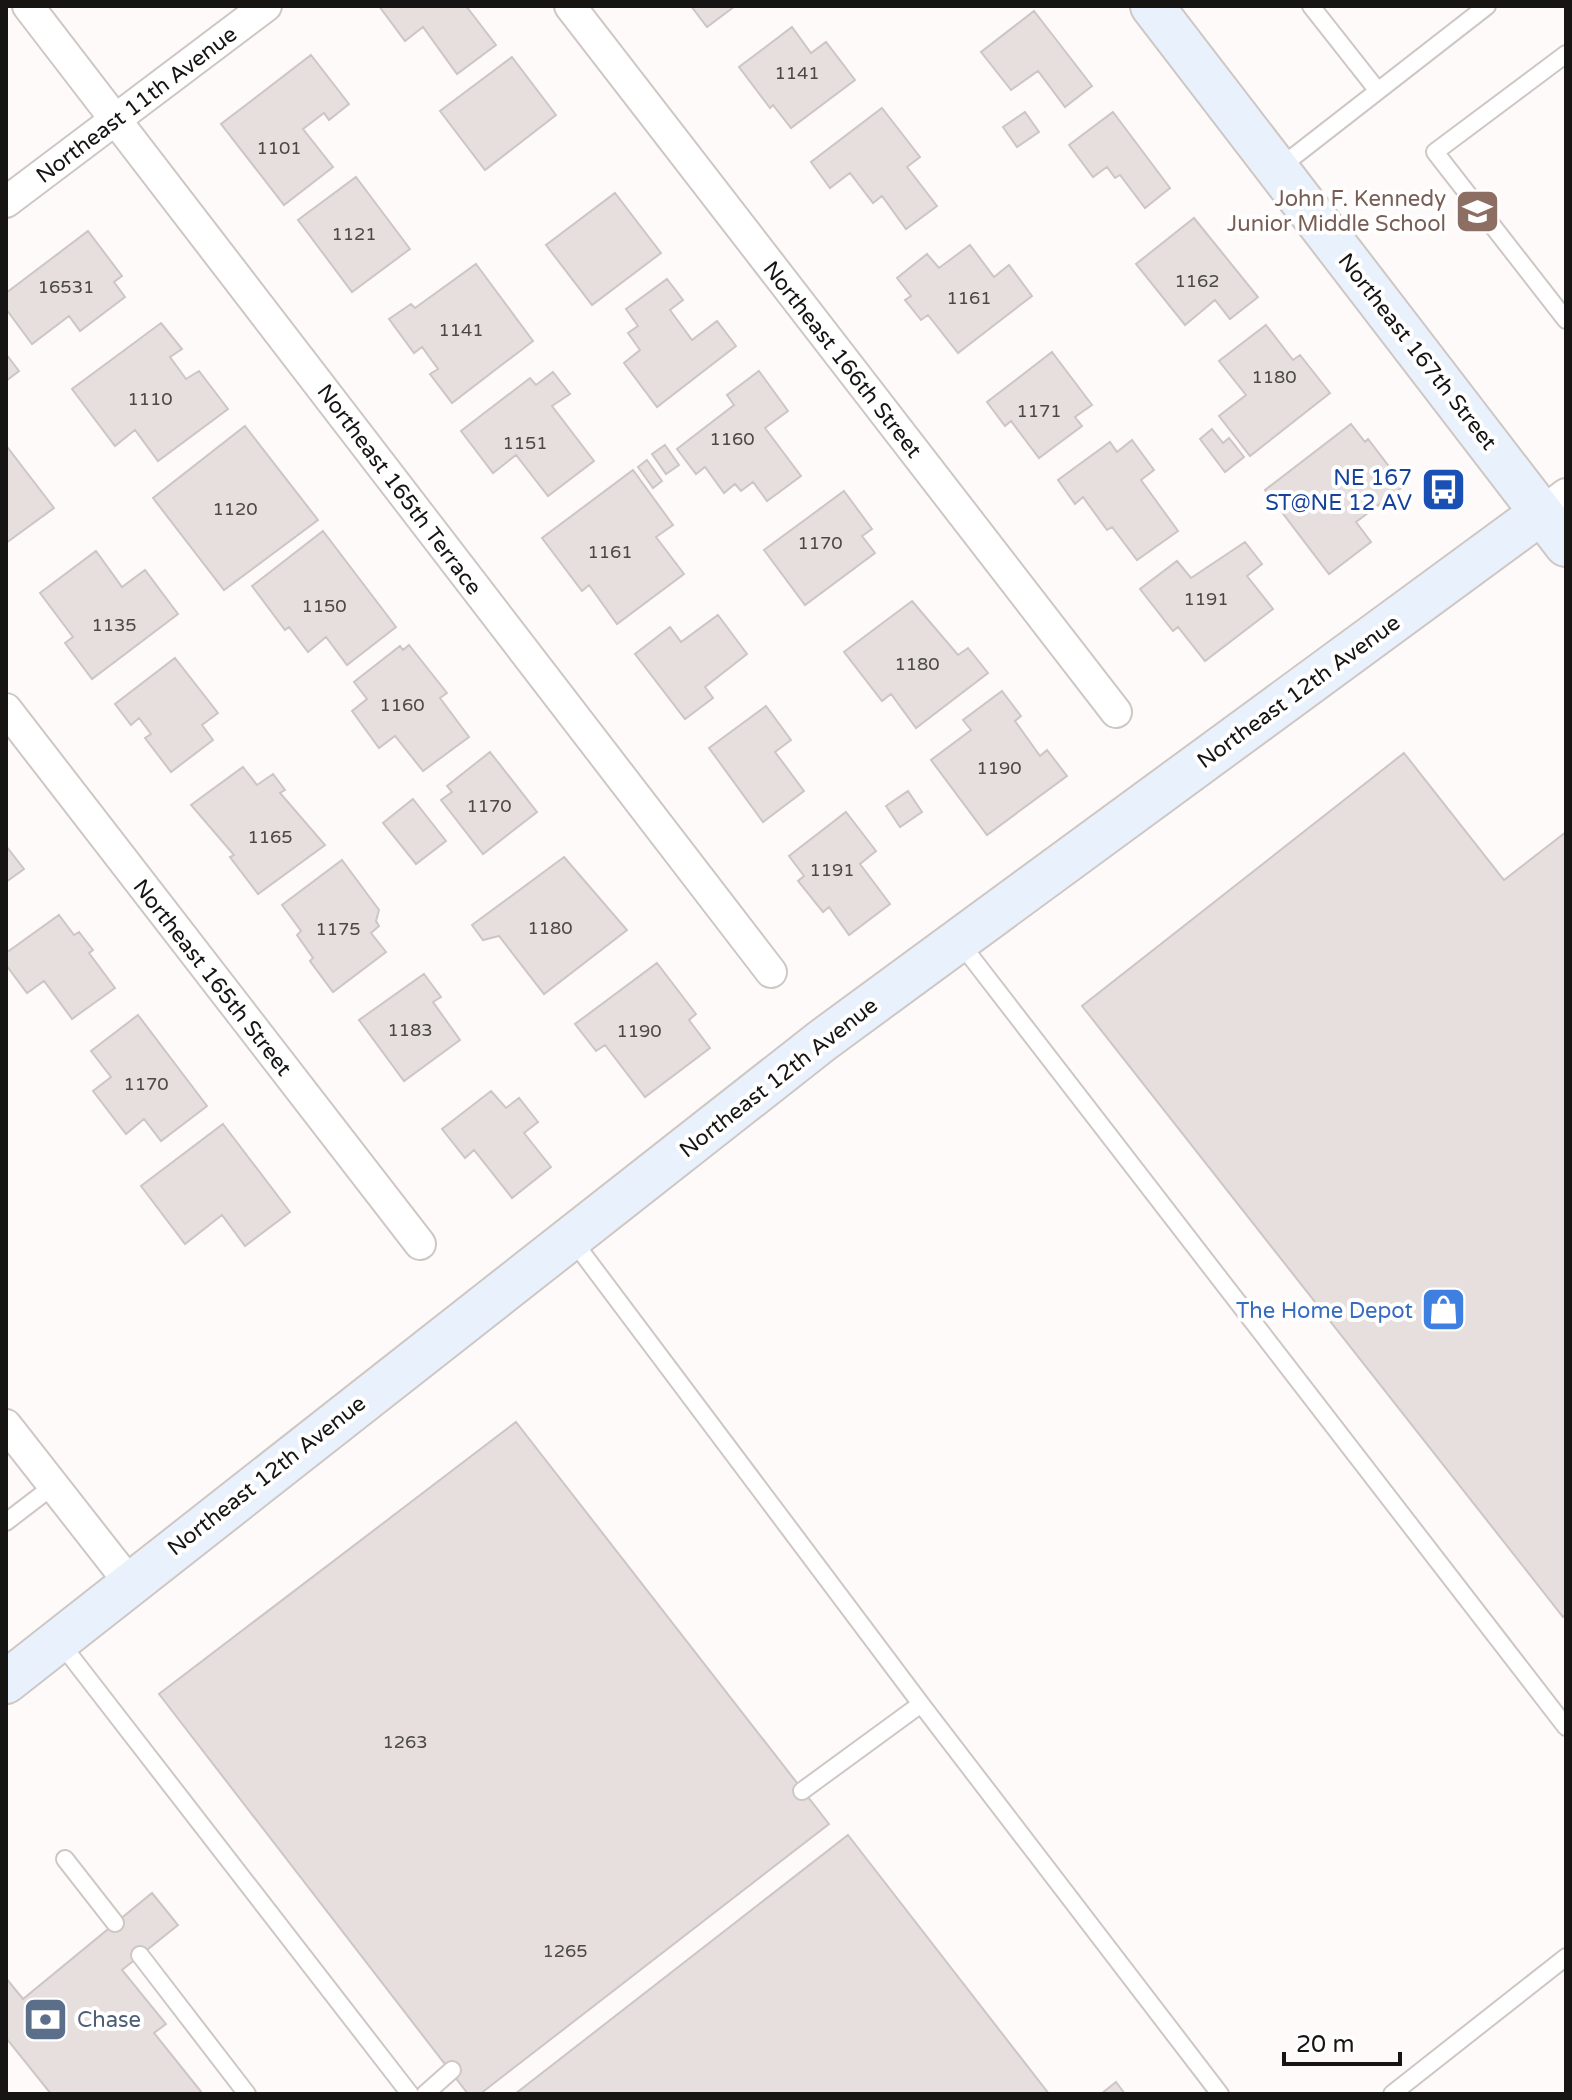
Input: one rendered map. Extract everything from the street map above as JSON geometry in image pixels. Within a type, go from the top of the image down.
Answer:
[{"type":"street","name":"Northeast 165th Terrace","points":[[28,6],[771,972]]},
{"type":"street","name":"Northeast 11th Avenue","points":[[6,202],[266,6]]},
{"type":"street","name":"Northeast 166th Street","points":[[570,6],[1116,712]]},
{"type":"street","name":"Northeast 167th Street","points":[[1152,6],[1277,169],[1558,517]]},
{"type":"street","name":"Northeast 12th Avenue","points":[[6,1682],[129,1582],[823,1040],[958,940],[1558,517]]},
{"type":"street","name":"Northeast 165th Street","points":[[6,709],[420,1244]]},
{"type":"street","points":[[6,1425],[129,1582]]},
{"type":"lane","points":[[1311,6],[1378,91]]},
{"type":"lane","points":[[1277,169],[1487,6]]},
{"type":"lane","points":[[1566,54],[1435,152],[1566,320]]},
{"type":"lane","points":[[958,940],[1566,1727]]},
{"type":"lane","points":[[570,1237],[921,1704],[1220,2094]]},
{"type":"lane","points":[[6,1522],[53,1486]]},
{"type":"lane","points":[[58,1640],[410,2094]]},
{"type":"lane","points":[[802,1791],[921,1704]]},
{"type":"lane","points":[[65,1859],[115,1923]]},
{"type":"lane","points":[[140,1955],[247,2094]]},
{"type":"lane","points":[[1392,2094],[1566,1957]]},
{"type":"lane","points":[[425,2094],[452,2070]]},
{"type":"building","points":[[379,6],[466,6],[496,45],[457,74],[423,27],[405,41]]},
{"type":"building","points":[[691,6],[735,6],[707,27]]},
{"type":"building","points":[[1034,11],[1092,86],[1065,107],[1038,71],[1011,90],[981,52]]},
{"type":"building","points":[[792,27],[811,53],[826,42],[855,80],[791,128],[773,105],[770,108],[739,67]]},
{"type":"building","points":[[311,55],[349,104],[329,120],[324,113],[303,129],[333,167],[284,205],[221,124]]},
{"type":"building","points":[[512,57],[556,115],[485,170],[440,111]]},
{"type":"building","points":[[882,108],[920,157],[907,167],[937,206],[906,229],[882,196],[873,203],[850,173],[830,188],[811,162]]},
{"type":"building","points":[[1025,112],[1039,132],[1017,147],[1003,127]]},
{"type":"building","points":[[1113,112],[1170,188],[1145,208],[1120,175],[1115,178],[1107,167],[1093,177],[1069,145]]},
{"type":"building","points":[[356,177],[410,249],[352,292],[298,220]]},
{"type":"building","points":[[615,193],[661,253],[592,305],[546,245]]},
{"type":"building","points":[[1194,218],[1258,297],[1230,319],[1215,300],[1185,325],[1136,264]]},
{"type":"building","points":[[88,231],[122,276],[114,282],[125,297],[80,331],[69,316],[32,344],[6,309],[6,293]]},
{"type":"building","points":[[970,245],[994,277],[1009,265],[1032,296],[958,353],[928,315],[921,320],[905,300],[911,296],[897,278],[927,254],[939,268]]},
{"type":"building","points":[[476,264],[533,341],[452,403],[430,374],[438,369],[422,347],[414,353],[389,319],[411,304],[415,308]]},
{"type":"building","points":[[667,279],[683,300],[670,310],[692,340],[717,321],[736,346],[657,407],[624,363],[640,350],[628,333],[638,326],[626,309]]},
{"type":"building","points":[[161,323],[182,349],[170,357],[186,379],[199,371],[228,409],[158,461],[135,430],[115,446],[72,389]]},
{"type":"building","points":[[1266,325],[1293,360],[1300,355],[1330,393],[1250,456],[1219,416],[1246,395],[1219,361]]},
{"type":"building","points":[[1052,352],[1092,405],[1075,417],[1082,426],[1039,458],[1011,421],[1005,426],[987,402]]},
{"type":"building","points":[[6,354],[19,371],[6,381]]},
{"type":"building","points":[[759,371],[788,411],[765,428],[801,476],[767,501],[753,482],[741,491],[735,484],[724,493],[705,467],[696,474],[677,449],[734,405],[727,395]]},
{"type":"building","points":[[553,372],[570,394],[552,406],[594,461],[548,496],[516,455],[493,473],[461,431],[530,378],[536,385]]},
{"type":"building","points":[[1351,424],[1365,442],[1368,439],[1404,486],[1356,522],[1371,542],[1329,574],[1265,490]]},
{"type":"building","points":[[245,426],[318,520],[224,590],[153,498]]},
{"type":"building","points":[[1212,429],[1223,443],[1229,438],[1244,457],[1225,472],[1200,439]]},
{"type":"building","points":[[1132,440],[1154,470],[1141,480],[1178,531],[1137,560],[1112,527],[1107,530],[1083,497],[1075,504],[1058,480],[1110,442],[1117,452]]},
{"type":"building","points":[[665,445],[679,465],[666,474],[652,454]]},
{"type":"building","points":[[6,449],[54,508],[6,543]]},
{"type":"building","points":[[647,460],[662,481],[653,488],[638,467]]},
{"type":"building","points":[[633,470],[673,525],[656,537],[684,574],[617,624],[589,585],[582,591],[542,538]]},
{"type":"building","points":[[844,491],[872,529],[862,536],[875,553],[805,605],[764,550]]},
{"type":"building","points":[[323,531],[396,627],[347,665],[326,637],[308,652],[289,627],[285,630],[252,586]]},
{"type":"building","points":[[1245,542],[1262,564],[1247,576],[1273,609],[1205,661],[1178,627],[1173,631],[1140,589],[1177,561],[1191,578]]},
{"type":"building","points":[[96,551],[122,587],[145,570],[178,614],[92,679],[65,643],[73,637],[40,593]]},
{"type":"building","points":[[912,601],[958,655],[968,648],[988,673],[916,728],[891,694],[882,701],[844,652]]},
{"type":"building","points":[[718,615],[747,654],[705,687],[713,698],[685,719],[635,654],[670,627],[681,642]]},
{"type":"building","points":[[409,645],[447,693],[440,698],[469,737],[423,771],[395,736],[379,748],[352,711],[367,699],[354,682],[400,646],[403,650]]},
{"type":"building","points":[[175,658],[218,713],[202,725],[213,740],[171,772],[145,738],[151,734],[139,718],[131,725],[115,704]]},
{"type":"building","points":[[1002,691],[1021,716],[1015,721],[1040,756],[1047,750],[1067,776],[987,835],[931,760],[971,730],[963,720]]},
{"type":"building","points":[[766,706],[791,740],[775,752],[804,791],[763,822],[709,748]]},
{"type":"building","points":[[490,752],[537,812],[483,854],[441,800],[452,792],[447,786]]},
{"type":"building","name":"The Home Depot","points":[[1404,753],[1504,880],[1566,832],[1566,1614],[1563,1617],[1082,1006]]},
{"type":"building","points":[[243,767],[257,785],[273,774],[285,790],[280,793],[325,845],[258,894],[230,857],[234,855],[191,805]]},
{"type":"building","points":[[908,791],[922,812],[900,827],[886,806]]},
{"type":"building","points":[[413,799],[446,841],[416,864],[383,823]]},
{"type":"building","points":[[846,812],[876,851],[860,864],[890,904],[849,935],[829,907],[823,912],[798,881],[804,876],[789,856]]},
{"type":"building","points":[[6,846],[24,869],[6,882]]},
{"type":"building","points":[[564,857],[627,930],[544,994],[499,936],[483,940],[472,925]]},
{"type":"building","points":[[342,860],[379,910],[376,921],[379,926],[371,933],[386,952],[333,992],[310,961],[313,958],[297,935],[301,931],[282,905]]},
{"type":"building","points":[[59,915],[74,935],[79,932],[93,950],[89,953],[115,988],[72,1019],[44,981],[27,993],[6,965],[6,953]]},
{"type":"building","points":[[657,963],[696,1014],[689,1020],[710,1048],[645,1097],[605,1045],[596,1051],[575,1024]]},
{"type":"building","points":[[424,974],[441,997],[433,1002],[460,1040],[404,1081],[359,1020]]},
{"type":"building","points":[[138,1015],[207,1106],[161,1141],[144,1119],[126,1134],[93,1091],[111,1077],[91,1051]]},
{"type":"building","points":[[491,1091],[506,1108],[519,1098],[538,1122],[524,1133],[551,1167],[512,1198],[474,1150],[465,1158],[442,1129]]},
{"type":"building","points":[[223,1124],[290,1212],[245,1246],[222,1215],[185,1244],[141,1186]]},
{"type":"building","points":[[516,1422],[829,1824],[480,2094],[468,2094],[159,1694]]},
{"type":"building","points":[[848,1835],[1049,2094],[515,2094]]},
{"type":"building","points":[[152,1893],[178,1925],[122,1970],[166,2024],[154,2033],[203,2094],[51,2094],[6,2038],[6,1978],[23,1999]]},
{"type":"building","points":[[1116,2082],[1125,2094],[1101,2094]]},
{"type":"place","name":"John F. Kennedy Junior Middle School","points":[[1477,211]]},
{"type":"place","name":"NE 167 ST@NE 12 AV","points":[[1443,490]]},
{"type":"place","name":"The Home Depot","points":[[1444,1310]]},
{"type":"place","name":"Chase","points":[[46,2019]]}]
